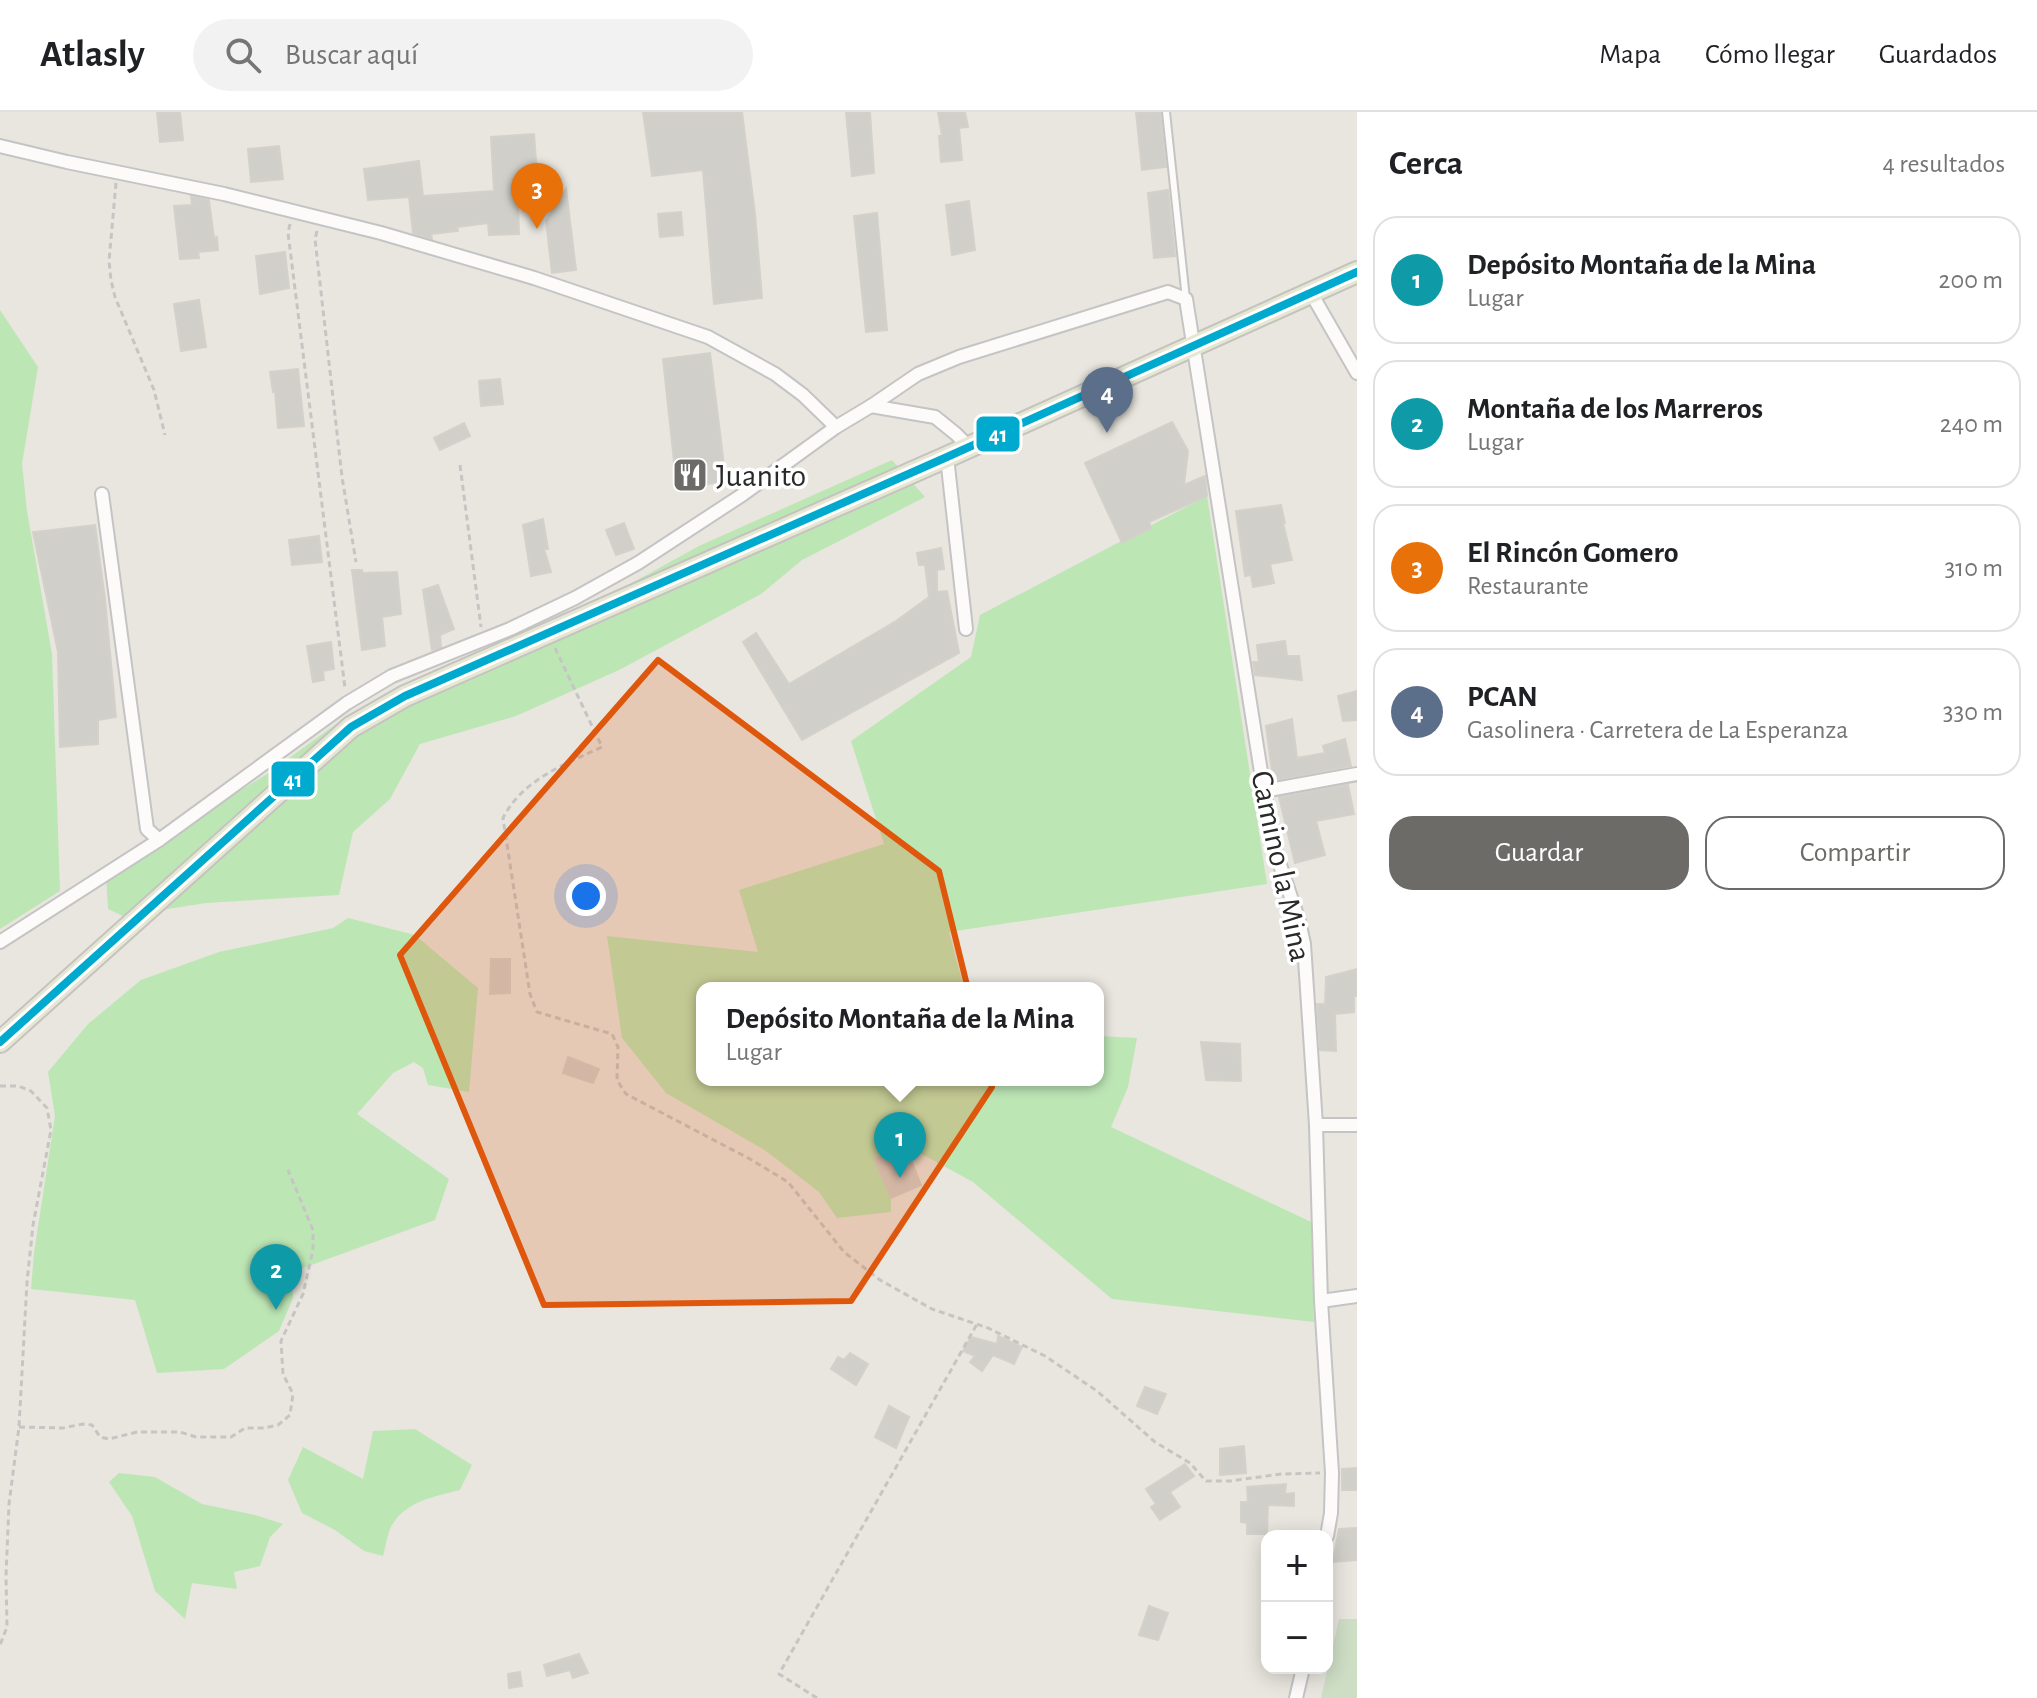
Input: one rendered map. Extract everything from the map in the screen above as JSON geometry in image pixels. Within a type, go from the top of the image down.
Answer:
[{"type":"main road","points":[[0,1042],[351,727],[405,696],[1357,272]]},
{"type":"street","points":[[0,146],[224,194],[381,233],[534,278],[708,337],[775,374],[803,395],[836,427]]},
{"type":"street","points":[[0,942],[159,840],[347,703],[392,676],[483,640],[575,598],[638,563],[918,374],[959,357],[1168,292],[1186,299]]},
{"type":"street","points":[[1311,293],[1357,373]]},
{"type":"street","name":"Camino la Mina","points":[[1186,299],[1264,791],[1276,853],[1304,944],[1316,1125],[1321,1301],[1332,1473],[1328,1530]]},
{"type":"street","points":[[871,406],[935,417],[969,447]]},
{"type":"street","points":[[947,457],[966,629]]},
{"type":"street","points":[[102,494],[147,829],[159,840]]},
{"type":"street","points":[[1264,791],[1357,774]]},
{"type":"street","points":[[1316,1125],[1357,1125]]},
{"type":"street","points":[[1321,1301],[1357,1296]]},
{"type":"street","points":[[1296,1698],[1302,1674]]},
{"type":"lane","points":[[1166,112],[1186,299]]},
{"type":"path","points":[[116,171],[109,261],[111,280],[115,297],[154,390],[165,435]]},
{"type":"path","points":[[291,212],[288,233],[347,703]]},
{"type":"path","points":[[320,219],[315,239],[342,477],[356,562]]},
{"type":"path","points":[[460,465],[483,640]]},
{"type":"path","points":[[548,633],[602,747],[549,772],[511,803],[503,818],[530,994],[537,1012],[612,1034],[618,1047],[617,1080],[626,1094],[788,1182],[844,1252],[880,1280],[932,1309],[977,1324],[1045,1356],[1097,1391],[1155,1442],[1190,1463],[1206,1481],[1332,1473]]},
{"type":"path","points":[[0,1086],[18,1086],[31,1091],[47,1108],[51,1130],[33,1225],[27,1282],[19,1427],[9,1504],[7,1627],[0,1645]]},
{"type":"path","points":[[19,1427],[92,1425],[100,1437],[109,1439],[137,1432],[231,1437],[245,1428],[278,1425],[290,1415],[293,1394],[283,1374],[281,1341],[303,1294],[313,1250],[313,1230],[288,1170]]},
{"type":"path","points":[[817,1698],[779,1674],[977,1324]]},
{"type":"highlighted area","points":[[658,660],[939,871],[992,1087],[851,1301],[544,1305],[400,955]]},
{"type":"green space","points":[[0,310],[38,367],[22,464],[52,654],[60,891],[0,929]]},
{"type":"green space","points":[[892,460],[925,497],[802,560],[761,594],[619,670],[516,716],[420,744],[390,799],[353,832],[339,895],[206,903],[123,916],[108,909],[106,874],[267,774],[339,722],[385,719],[699,546]]},
{"type":"green space","points":[[1207,496],[1267,884],[949,932],[962,982],[696,982],[696,1086],[1104,1086],[1104,1036],[1137,1038],[1128,1087],[1111,1127],[1311,1222],[1314,1322],[1112,1299],[973,1182],[905,1145],[874,1158],[891,1198],[891,1212],[837,1218],[819,1192],[766,1151],[666,1093],[622,1038],[607,936],[758,952],[739,890],[884,844],[851,741],[971,657],[980,615]]},
{"type":"green space","points":[[348,918],[415,935],[478,988],[469,1092],[428,1085],[423,1068],[414,1062],[393,1073],[357,1114],[449,1179],[435,1220],[292,1272],[293,1298],[279,1331],[224,1369],[157,1373],[135,1300],[31,1289],[55,1116],[48,1072],[88,1024],[141,980],[219,952],[333,928]]},
{"type":"green space","points":[[415,1429],[472,1465],[460,1490],[422,1501],[398,1517],[390,1529],[383,1556],[364,1551],[335,1530],[302,1513],[288,1480],[303,1447],[363,1479],[373,1431]]},
{"type":"green space","points":[[119,1473],[155,1477],[202,1504],[283,1524],[270,1537],[260,1566],[234,1572],[237,1589],[192,1583],[185,1619],[155,1591],[132,1516],[109,1482]]},
{"type":"green space","points":[[1339,1619],[1357,1619],[1357,1698],[1321,1698],[1326,1674],[1333,1674],[1333,1645]]},
{"type":"building","points":[[157,112],[180,112],[183,140],[160,142]]},
{"type":"building","points":[[643,112],[742,112],[762,298],[714,304],[703,170],[652,176]]},
{"type":"building","points":[[846,112],[870,112],[874,173],[852,176]]},
{"type":"building","points":[[938,112],[965,112],[968,127],[959,128],[962,160],[941,162],[939,136],[942,136]]},
{"type":"building","points":[[1136,112],[1160,112],[1166,167],[1142,170]]},
{"type":"building","points":[[534,134],[539,201],[518,203],[519,234],[489,235],[488,223],[431,234],[432,239],[413,233],[409,197],[368,200],[364,169],[419,161],[423,196],[494,191],[491,137]]},
{"type":"building","points":[[279,146],[283,179],[251,182],[248,149]]},
{"type":"building","points":[[566,189],[576,270],[552,273],[546,221]]},
{"type":"building","points":[[1168,190],[1175,256],[1154,258],[1148,193]]},
{"type":"building","points":[[191,196],[209,200],[218,250],[198,252],[199,258],[180,259],[174,206],[192,205]]},
{"type":"building","points":[[969,201],[975,250],[952,255],[946,205]]},
{"type":"building","points":[[681,212],[683,235],[660,237],[658,214]]},
{"type":"building","points":[[877,213],[887,330],[866,332],[854,216]]},
{"type":"building","points":[[285,252],[289,288],[260,294],[256,256]]},
{"type":"building","points":[[199,300],[206,347],[181,351],[174,304]]},
{"type":"building","points":[[710,353],[726,481],[677,489],[663,359]]},
{"type":"building","points":[[298,369],[304,426],[278,428],[270,372]]},
{"type":"building","points":[[500,379],[503,404],[481,406],[479,381]]},
{"type":"building","points":[[1172,422],[1188,451],[1184,485],[1205,476],[1207,496],[1149,522],[1151,528],[1122,543],[1085,463]]},
{"type":"building","points":[[464,423],[470,436],[440,450],[434,438]]},
{"type":"building","points":[[1281,505],[1292,560],[1270,564],[1274,583],[1253,587],[1251,575],[1245,576],[1236,511]]},
{"type":"building","points":[[543,519],[548,549],[544,549],[551,572],[531,576],[523,525]]},
{"type":"building","points":[[624,523],[634,549],[616,555],[606,530]]},
{"type":"building","points":[[95,525],[116,717],[98,720],[98,744],[60,747],[58,652],[33,532]]},
{"type":"building","points":[[319,536],[322,562],[292,565],[289,540]]},
{"type":"building","points":[[941,548],[944,569],[937,570],[937,592],[947,591],[959,653],[802,740],[743,642],[756,633],[789,684],[896,621],[929,597],[925,565],[919,565],[917,553]]},
{"type":"building","points":[[352,570],[362,570],[363,573],[397,572],[401,614],[382,617],[385,646],[362,650]]},
{"type":"building","points":[[438,585],[454,629],[440,635],[441,647],[432,650],[423,590]]},
{"type":"building","points":[[1285,641],[1287,656],[1299,656],[1302,680],[1255,675],[1253,662],[1259,662],[1257,645]]},
{"type":"building","points":[[331,642],[334,669],[323,671],[324,680],[313,682],[307,646]]},
{"type":"building","points":[[1357,691],[1357,720],[1343,721],[1338,696]]},
{"type":"building","points":[[1292,719],[1297,758],[1325,753],[1323,746],[1345,739],[1351,766],[1273,779],[1266,726]]},
{"type":"building","points":[[1348,785],[1354,814],[1316,821],[1325,855],[1295,863],[1279,797]]},
{"type":"building","points":[[491,959],[510,959],[510,993],[490,994]]},
{"type":"building","points":[[1357,969],[1354,1012],[1335,1014],[1336,1051],[1320,1050],[1317,1004],[1325,1004],[1326,977]]},
{"type":"building","points":[[1201,1042],[1240,1044],[1241,1081],[1206,1080]]},
{"type":"building","points":[[568,1057],[599,1069],[593,1083],[563,1073]]},
{"type":"building","points":[[905,1145],[921,1185],[891,1198],[874,1158]]},
{"type":"building","points":[[998,1336],[1022,1347],[1014,1364],[993,1355],[982,1371],[970,1362],[975,1356],[963,1351],[971,1337],[997,1344]]},
{"type":"building","points":[[850,1353],[868,1364],[856,1385],[831,1369],[838,1357],[844,1360]]},
{"type":"building","points":[[1145,1387],[1166,1394],[1157,1414],[1137,1406]]},
{"type":"building","points":[[889,1406],[909,1417],[896,1448],[875,1437]]},
{"type":"building","points":[[1244,1446],[1246,1473],[1220,1475],[1220,1449]]},
{"type":"building","points":[[1185,1464],[1194,1476],[1170,1492],[1180,1507],[1160,1520],[1151,1507],[1156,1504],[1146,1489]]},
{"type":"building","points":[[1357,1468],[1357,1490],[1342,1490],[1342,1469]]},
{"type":"building","points":[[1286,1484],[1285,1494],[1294,1493],[1294,1506],[1268,1505],[1267,1530],[1261,1530],[1261,1534],[1247,1534],[1247,1523],[1241,1522],[1241,1502],[1248,1502],[1247,1487]]},
{"type":"building","points":[[1357,1528],[1357,1560],[1333,1562],[1339,1529]]},
{"type":"building","points":[[1149,1606],[1168,1613],[1158,1640],[1139,1635]]},
{"type":"building","points":[[579,1654],[588,1673],[573,1678],[570,1670],[547,1676],[544,1665]]},
{"type":"building","points":[[520,1672],[522,1686],[509,1688],[508,1674]]},
{"type":"transit line","name":"41","points":[[0,1042],[351,727],[405,696],[1357,272]]},
{"type":"place","name":"El Rincón Gomero","points":[[537,229]]},
{"type":"place","name":"PCAN","points":[[1107,433]]},
{"type":"place","name":"Juanito","points":[[690,475]]},
{"type":"place","name":"Depósito Montaña de la Mina","points":[[900,1178]]},
{"type":"place","name":"Montaña de los Marreros","points":[[276,1310]]}]
